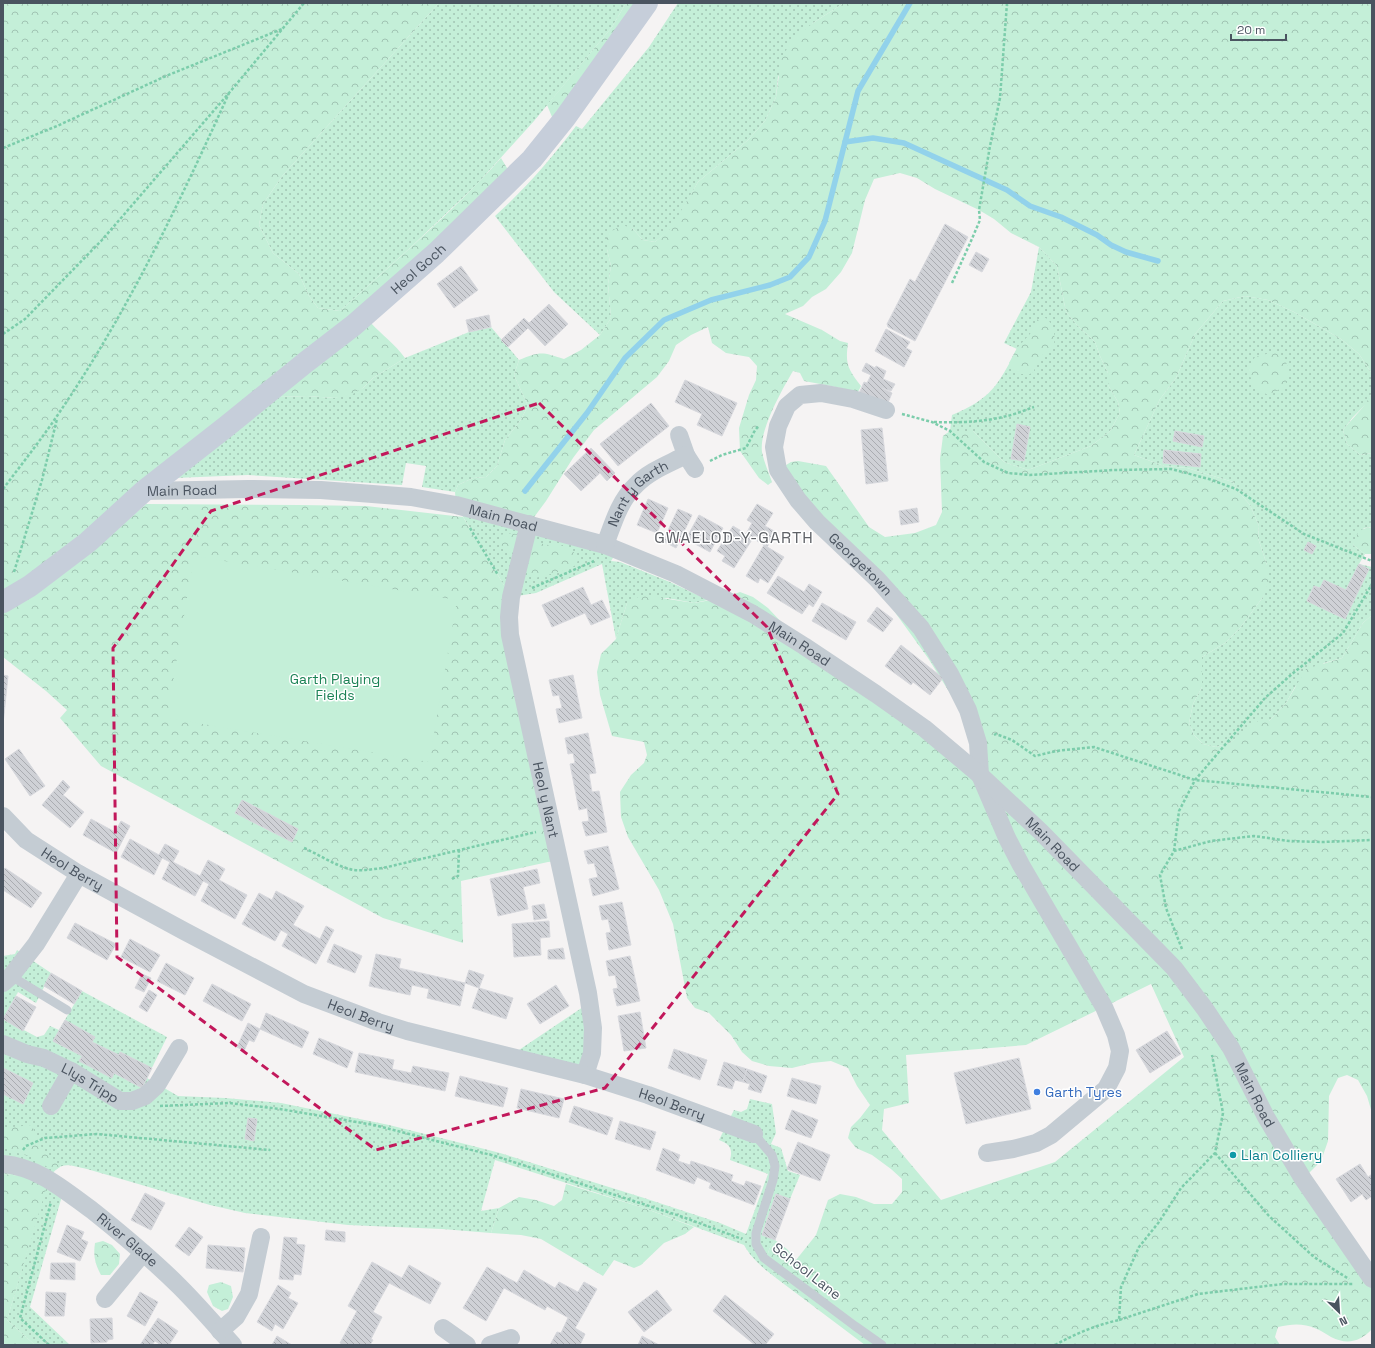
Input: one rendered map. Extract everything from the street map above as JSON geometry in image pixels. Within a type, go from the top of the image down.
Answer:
[{"type":"street","name":"Heol Goch","points":[[144,491],[354,325],[442,248],[532,159],[565,118],[647,3]]},
{"type":"street","name":"Georgetown","points":[[886,410],[853,399],[821,393],[800,395],[787,406],[778,426],[774,447],[778,470],[798,500],[817,522],[877,579],[921,628],[950,674],[968,710],[978,743],[980,775]]},
{"type":"street","name":"Nant y Garth","points":[[606,545],[614,519],[625,498],[636,484],[653,472],[691,462],[679,435]]},
{"type":"street","name":"Main Road","points":[[4,601],[30,586],[88,542],[144,491],[248,489],[314,490],[411,497],[456,505],[606,545],[676,574],[754,614],[906,715],[924,728],[980,775],[1041,832],[1174,968],[1206,1009],[1231,1048],[1266,1117],[1303,1179],[1372,1278]]},
{"type":"street","name":"Heol y Nant","points":[[529,524],[511,597],[509,617],[510,635],[588,993],[592,1028],[592,1053],[585,1075]]},
{"type":"street","points":[[980,775],[1021,865],[1104,1007],[1116,1035],[1120,1051],[1117,1068],[1106,1089],[1051,1135],[1036,1143],[1013,1149],[987,1153]]},
{"type":"street","name":"Heol Berry","points":[[3,816],[26,840],[79,874],[304,994],[408,1032],[585,1075],[648,1095],[754,1134]]},
{"type":"street","points":[[7,979],[36,944],[79,874]]},
{"type":"street","name":"Llys Tripp","points":[[4,1046],[44,1058],[71,1071],[120,1101],[132,1101],[145,1096]]},
{"type":"street","points":[[145,1096],[157,1085],[179,1048]]},
{"type":"street","points":[[51,1106],[71,1071]]},
{"type":"street","name":"River Glade","points":[[8,1164],[30,1170],[56,1183],[121,1234],[180,1287],[233,1345]]},
{"type":"street","points":[[220,1331],[236,1317],[250,1294],[261,1237]]},
{"type":"street","points":[[105,1299],[143,1253]]},
{"type":"street","points":[[443,1328],[467,1345]]},
{"type":"street","points":[[490,1345],[511,1338]]},
{"type":"lane","points":[[7,979],[67,1010]]},
{"type":"lane","name":"School Lane","points":[[754,1134],[772,1155],[775,1166],[773,1180],[756,1233],[756,1244],[764,1258],[882,1345]]},
{"type":"path","points":[[3,334],[25,319],[102,240],[230,93],[304,3]]},
{"type":"path","points":[[952,283],[980,220],[979,210],[1000,98],[1007,3]]},
{"type":"path","points":[[3,148],[58,126],[166,76],[283,29]]},
{"type":"path","points":[[3,489],[57,416],[105,340],[152,255],[189,182],[230,93]]},
{"type":"path","points":[[932,422],[979,420],[1006,416],[1034,407]]},
{"type":"path","points":[[886,410],[932,422],[950,431],[984,462],[1008,473],[1030,476],[1114,470],[1170,469],[1209,479],[1236,489],[1304,534],[1372,561]]},
{"type":"path","points":[[4,601],[42,480],[57,416]]},
{"type":"path","points":[[691,462],[746,448],[761,422]]},
{"type":"path","points":[[1183,951],[1166,908],[1160,875],[1174,850],[1180,811],[1195,780],[1265,698],[1343,633],[1372,584]]},
{"type":"path","points":[[978,743],[996,734],[1012,740],[1035,756],[1094,747],[1195,780],[1372,797]]},
{"type":"path","points":[[304,848],[343,867],[354,870],[382,868],[552,828]]},
{"type":"path","points":[[1174,850],[1211,841],[1254,836],[1288,841],[1322,842],[1372,840]]},
{"type":"path","points":[[452,879],[458,876],[459,850]]},
{"type":"path","points":[[1118,1320],[1121,1287],[1140,1247],[1159,1222],[1181,1188],[1215,1152],[1223,1113],[1212,1050]]},
{"type":"path","points":[[145,1096],[161,1106],[229,1103],[280,1109],[374,1125],[495,1156],[680,1216],[756,1244]]},
{"type":"path","points":[[8,1164],[26,1146],[45,1138],[97,1134],[270,1150]]},
{"type":"path","points":[[1055,1345],[1085,1330],[1198,1294],[1284,1284],[1357,1284],[1314,1257],[1275,1221],[1215,1152]]},
{"type":"path","points":[[49,1345],[20,1318],[56,1183]]},
{"type":"highlighted area","points":[[539,403],[767,627],[838,794],[605,1088],[376,1150],[117,957],[113,648],[211,511]]},
{"type":"green space","points":[[3,3],[439,3],[283,175],[263,204],[259,225],[273,253],[299,274],[309,296],[318,308],[340,311],[463,198],[501,158],[510,173],[455,232],[3,598]]},
{"type":"green space","points":[[439,3],[626,3],[612,27],[534,121],[477,184],[411,247],[340,311],[318,308],[309,296],[299,274],[273,253],[259,225],[263,204],[283,175]]},
{"type":"green space","points":[[626,3],[646,3],[555,124],[547,105],[612,27]]},
{"type":"green space","points":[[678,3],[844,3],[813,23],[778,77],[776,97],[765,121],[748,140],[698,182],[672,228],[655,242],[643,240],[632,228],[607,249],[611,266],[608,284],[611,318],[600,335],[554,292],[495,216],[538,173],[576,126],[582,129],[649,47]]},
{"type":"green space","points":[[844,3],[1372,3],[1372,374],[1359,354],[1341,339],[1294,312],[1268,300],[1245,296],[1223,301],[1195,334],[1176,378],[1160,399],[1134,455],[1164,466],[1187,468],[1233,482],[1236,489],[1250,505],[1259,526],[1258,538],[1267,565],[1269,581],[1263,597],[1240,628],[1225,643],[1202,657],[1202,687],[1193,704],[1189,723],[1194,735],[1203,744],[1216,747],[1230,743],[1258,721],[1269,721],[1286,703],[1306,669],[1342,658],[1363,623],[1372,615],[1372,1113],[1367,1096],[1358,1080],[1347,1075],[1338,1078],[1329,1096],[1328,1141],[1321,1161],[1303,1179],[1372,1279],[1372,1329],[1363,1337],[1353,1341],[1342,1341],[1307,1326],[1288,1325],[1278,1327],[1275,1337],[1280,1345],[865,1345],[776,1278],[769,1263],[769,1250],[775,1240],[787,1249],[796,1260],[816,1235],[828,1200],[840,1194],[856,1197],[874,1204],[892,1204],[902,1192],[902,1179],[872,1155],[856,1148],[848,1138],[851,1127],[870,1105],[857,1086],[848,1068],[831,1061],[812,1063],[792,1068],[769,1066],[752,1061],[742,1052],[731,1035],[709,1013],[695,1008],[687,998],[673,924],[659,890],[628,837],[621,817],[620,792],[631,775],[644,763],[647,755],[644,742],[612,736],[600,695],[597,672],[601,654],[616,639],[627,603],[642,595],[694,603],[723,598],[740,592],[753,597],[768,608],[804,646],[979,775],[972,742],[958,706],[928,658],[894,611],[885,593],[778,470],[791,462],[798,461],[826,466],[869,527],[885,537],[915,533],[936,525],[942,512],[940,459],[943,436],[950,431],[973,431],[1004,462],[1028,470],[1091,446],[1110,431],[1120,413],[1118,402],[1108,385],[1108,373],[1095,342],[1066,312],[1057,266],[1039,247],[1011,233],[994,219],[979,210],[935,189],[917,178],[900,173],[874,179],[865,200],[852,253],[841,272],[826,289],[812,297],[803,306],[785,314],[822,330],[840,341],[848,343],[848,366],[861,386],[858,392],[804,381],[800,373],[793,371],[772,410],[764,433],[762,452],[772,482],[768,485],[759,478],[740,451],[739,428],[749,395],[756,380],[757,366],[749,357],[726,353],[712,343],[708,327],[691,335],[676,345],[669,361],[657,377],[594,430],[573,458],[546,501],[529,524],[456,505],[455,492],[458,485],[473,478],[486,477],[497,466],[505,440],[520,421],[528,406],[514,375],[519,360],[537,354],[546,354],[564,359],[581,350],[600,335],[611,318],[608,284],[611,266],[607,249],[607,234],[622,225],[632,228],[643,240],[655,242],[671,228],[698,182],[748,140],[765,121],[776,97],[781,60],[791,41],[813,23]],"holes":[[[1151,984],[1184,1057],[1055,1162],[941,1200],[882,1130],[884,1109],[909,1103],[906,1055],[1026,1045]]]},
{"type":"green space","points":[[1039,247],[1057,266],[1066,312],[1095,342],[1108,373],[1108,385],[1118,402],[1120,413],[1110,431],[1091,446],[1028,470],[1004,462],[973,431],[950,431],[952,415],[976,403],[992,390],[1017,349],[1004,343],[1031,292]]},
{"type":"green space","points":[[1245,296],[1268,300],[1294,312],[1341,339],[1359,354],[1372,374],[1372,392],[1368,402],[1343,430],[1347,444],[1360,455],[1372,453],[1372,527],[1364,528],[1353,545],[1365,554],[1359,564],[1372,567],[1372,615],[1363,623],[1342,658],[1324,663],[1295,687],[1286,703],[1269,721],[1244,733],[1230,743],[1216,747],[1203,744],[1194,735],[1189,723],[1193,704],[1202,687],[1202,657],[1225,643],[1240,628],[1263,597],[1267,565],[1258,538],[1259,526],[1250,505],[1236,489],[1233,482],[1187,468],[1164,466],[1134,455],[1160,399],[1176,378],[1195,334],[1223,301]]},
{"type":"green space","points":[[1046,318],[1054,330],[1054,346],[1041,356],[1034,371],[1030,374],[1020,374],[1009,363],[1017,348],[1030,334],[1036,320]]},
{"type":"green space","points":[[371,323],[397,348],[405,358],[373,378],[363,388],[351,395],[335,398],[307,396],[277,397]]},
{"type":"green space","points":[[491,327],[519,360],[514,375],[528,406],[520,421],[505,440],[497,466],[486,477],[473,478],[458,485],[455,492],[422,487],[426,466],[406,463],[402,485],[248,475],[175,478],[277,397],[307,396],[335,398],[363,388],[373,378],[405,358],[469,332]]},
{"type":"green space","points":[[1274,352],[1284,357],[1290,373],[1284,387],[1268,395],[1254,387],[1248,370],[1255,357]]},
{"type":"green space","points":[[1372,392],[1372,453],[1360,455],[1347,444],[1343,430],[1363,407]]},
{"type":"green space","name":"Garth Playing Fields","points":[[146,504],[366,506],[463,517],[511,597],[559,861],[548,862],[461,881],[463,943],[383,918],[101,766],[60,718],[67,710],[46,691],[3,657],[3,613],[92,551]]},
{"type":"green space","points":[[456,505],[618,550],[611,561],[620,562],[670,582],[708,600],[694,603],[667,598],[627,603],[616,639],[602,564],[536,593],[511,597]]},
{"type":"green space","points":[[1372,527],[1372,554],[1365,554],[1353,545],[1361,530]]},
{"type":"green space","points":[[513,533],[546,545],[559,544],[573,551],[578,560],[576,565],[566,570],[535,578],[518,559],[500,544],[499,535]]},
{"type":"green space","points":[[194,556],[457,600],[429,762],[167,718]]},
{"type":"green space","points":[[17,950],[51,973],[36,1003],[18,992],[3,1019],[3,956],[15,954]]},
{"type":"green space","points":[[82,991],[167,1037],[147,1078],[178,1096],[281,1103],[389,1125],[500,1153],[720,1223],[746,1234],[768,1174],[730,1160],[730,1147],[726,1143],[719,1140],[734,1110],[741,1112],[747,1109],[750,1099],[772,1104],[776,1133],[771,1144],[781,1148],[788,1171],[800,1175],[790,1199],[776,1194],[762,1234],[775,1240],[769,1250],[768,1259],[776,1278],[758,1263],[744,1245],[644,1208],[495,1160],[481,1211],[499,1208],[491,1233],[442,1229],[348,1225],[245,1213],[210,1205],[87,1169],[65,1165],[57,1169],[49,1179],[64,1189],[30,1307],[70,1345],[35,1345],[7,1320],[48,1179],[3,1174],[3,1019],[37,1037],[44,1035],[50,1026],[59,1030]]},
{"type":"green space","points":[[589,1003],[585,1075],[510,1056]]},
{"type":"green space","points":[[32,1125],[42,1148],[60,1167],[54,1171],[31,1157],[8,1150],[3,1146],[3,1128]]},
{"type":"green space","points":[[3,1174],[49,1179],[7,1320],[35,1345],[3,1345]]},
{"type":"green space","points":[[566,1184],[644,1208],[694,1227],[685,1234],[664,1243],[641,1265],[634,1268],[614,1260],[603,1276],[541,1239],[521,1235],[491,1233],[499,1208],[519,1197],[536,1200],[554,1206],[562,1200]]},
{"type":"green space","points":[[103,1241],[112,1245],[120,1254],[119,1264],[110,1275],[101,1275],[95,1260],[95,1243]]},
{"type":"green space","points":[[221,1282],[231,1286],[233,1297],[228,1309],[222,1311],[213,1306],[207,1292],[209,1285]]},
{"type":"building","points":[[945,224],[968,237],[915,341],[888,327],[887,324],[910,279],[915,282]]},
{"type":"building","points":[[976,252],[989,259],[982,272],[969,265]]},
{"type":"building","points":[[461,266],[478,290],[454,308],[437,284]]},
{"type":"building","points":[[549,304],[568,324],[545,346],[528,328],[508,347],[501,340],[524,318],[529,323]]},
{"type":"building","points":[[489,315],[491,327],[469,332],[466,320]]},
{"type":"building","points":[[886,329],[910,342],[906,348],[912,351],[904,367],[875,351]]},
{"type":"building","points":[[866,363],[875,368],[876,366],[886,371],[883,379],[895,384],[891,391],[882,388],[892,393],[887,405],[858,396],[864,382],[867,383],[871,375],[862,371]]},
{"type":"building","points":[[685,380],[737,403],[722,436],[697,425],[702,414],[675,402]]},
{"type":"building","points":[[651,403],[669,426],[618,466],[600,444]]},
{"type":"building","points":[[1017,424],[1030,427],[1024,461],[1011,459]]},
{"type":"building","points":[[882,428],[888,481],[866,484],[861,430]]},
{"type":"building","points":[[1175,431],[1204,436],[1202,447],[1173,441]]},
{"type":"building","points":[[591,448],[615,473],[607,481],[600,473],[581,491],[564,474]]},
{"type":"building","points":[[1164,450],[1201,454],[1200,467],[1163,463]]},
{"type":"building","points":[[648,499],[668,508],[657,533],[637,525]]},
{"type":"building","points":[[757,504],[773,513],[765,526],[776,532],[767,547],[746,534],[752,523],[747,520]]},
{"type":"building","points":[[917,508],[919,522],[901,525],[899,511]]},
{"type":"building","points":[[678,509],[692,515],[676,548],[663,541]]},
{"type":"building","points":[[699,515],[723,528],[710,552],[686,539]]},
{"type":"building","points":[[733,526],[753,538],[734,568],[722,561],[725,556],[717,551]]},
{"type":"building","points":[[1308,542],[1316,546],[1312,554],[1304,550]]},
{"type":"building","points":[[764,545],[784,557],[768,583],[760,578],[758,583],[746,576]]},
{"type":"building","points":[[1359,564],[1369,569],[1345,619],[1307,601],[1314,586],[1320,588],[1324,580],[1346,590]]},
{"type":"building","points":[[778,576],[804,592],[809,584],[822,592],[813,607],[809,604],[802,614],[767,593]]},
{"type":"building","points":[[583,587],[591,605],[602,600],[610,617],[591,625],[585,613],[552,627],[542,605]]},
{"type":"building","points":[[822,603],[856,622],[846,640],[812,621]]},
{"type":"building","points":[[877,607],[893,619],[883,632],[867,621]]},
{"type":"building","points":[[901,645],[943,678],[930,695],[913,682],[911,685],[885,666]]},
{"type":"building","points":[[3,675],[8,676],[3,724]]},
{"type":"building","points":[[573,675],[582,718],[559,723],[556,709],[562,708],[559,695],[553,696],[549,680]]},
{"type":"building","points":[[588,733],[596,773],[589,774],[592,792],[599,791],[607,832],[586,836],[582,822],[589,821],[587,808],[579,810],[570,764],[575,763],[573,753],[568,754],[565,738]]},
{"type":"building","points":[[19,749],[45,786],[30,796],[5,759]]},
{"type":"building","points":[[63,780],[70,787],[63,795],[84,812],[70,828],[42,805]]},
{"type":"building","points":[[242,800],[298,829],[292,842],[235,813]]},
{"type":"building","points":[[91,819],[115,832],[121,821],[130,826],[116,853],[83,835]]},
{"type":"building","points":[[130,839],[159,855],[165,844],[179,851],[173,862],[200,876],[208,860],[225,869],[219,880],[247,895],[235,919],[201,901],[209,884],[203,881],[195,896],[162,879],[170,862],[162,858],[154,875],[121,857]]},
{"type":"building","points":[[608,846],[619,889],[593,896],[589,879],[598,877],[594,863],[588,864],[584,851]]},
{"type":"building","points":[[5,868],[42,893],[31,908],[3,890],[3,871]]},
{"type":"building","points":[[537,869],[540,883],[523,887],[528,909],[498,916],[490,879]]},
{"type":"building","points":[[276,891],[304,906],[293,925],[320,939],[326,926],[334,930],[316,964],[282,946],[288,934],[281,930],[275,941],[242,924],[259,893],[272,900]]},
{"type":"building","points":[[622,902],[631,945],[609,950],[606,933],[611,932],[608,919],[602,920],[599,906]]},
{"type":"building","points":[[544,904],[547,918],[534,920],[532,906]]},
{"type":"building","points":[[549,921],[550,937],[540,938],[541,955],[514,957],[512,924]]},
{"type":"building","points":[[75,923],[116,944],[107,960],[67,938]]},
{"type":"building","points":[[130,939],[160,955],[150,972],[121,957]]},
{"type":"building","points":[[334,944],[362,956],[355,973],[327,962]]},
{"type":"building","points":[[563,948],[565,959],[548,959],[548,950]]},
{"type":"building","points":[[376,954],[401,959],[399,968],[465,983],[460,1006],[427,998],[429,989],[412,985],[410,995],[369,986]]},
{"type":"building","points":[[630,956],[640,1001],[617,1006],[613,989],[618,988],[615,975],[609,976],[606,961]]},
{"type":"building","points":[[166,963],[194,978],[185,995],[157,981]]},
{"type":"building","points":[[469,970],[484,975],[479,988],[465,983]]},
{"type":"building","points":[[51,973],[82,991],[74,1004],[44,986]]},
{"type":"building","points":[[142,974],[151,978],[144,992],[135,988]]},
{"type":"building","points":[[212,984],[251,1004],[242,1021],[203,1001]]},
{"type":"building","points":[[556,985],[569,1006],[540,1024],[527,1004]]},
{"type":"building","points":[[479,988],[513,998],[506,1019],[472,1008]]},
{"type":"building","points":[[149,990],[157,995],[147,1012],[139,1007]]},
{"type":"building","points":[[16,996],[36,1007],[23,1031],[3,1019]]},
{"type":"building","points":[[640,1012],[646,1048],[624,1051],[618,1016]]},
{"type":"building","points":[[266,1013],[309,1032],[302,1048],[260,1029]]},
{"type":"building","points":[[65,1020],[95,1037],[92,1042],[119,1055],[120,1052],[152,1068],[142,1088],[114,1073],[112,1078],[79,1061],[82,1056],[53,1041]]},
{"type":"building","points":[[248,1023],[260,1029],[254,1042],[249,1040],[244,1051],[237,1047]]},
{"type":"building","points":[[1167,1031],[1181,1054],[1150,1073],[1136,1050]]},
{"type":"building","points":[[319,1038],[353,1052],[347,1068],[313,1054]]},
{"type":"building","points":[[674,1049],[707,1060],[700,1080],[668,1068]]},
{"type":"building","points":[[359,1053],[394,1060],[392,1069],[411,1073],[413,1066],[449,1073],[445,1091],[355,1072]]},
{"type":"building","points":[[1019,1058],[1031,1109],[966,1124],[954,1073]]},
{"type":"building","points":[[724,1062],[747,1069],[743,1082],[735,1080],[732,1089],[717,1085]]},
{"type":"building","points":[[3,1068],[33,1083],[23,1104],[3,1094]]},
{"type":"building","points":[[747,1069],[767,1076],[761,1093],[748,1089],[750,1084],[743,1082]]},
{"type":"building","points":[[460,1076],[508,1088],[503,1107],[455,1096]]},
{"type":"building","points":[[792,1078],[821,1086],[816,1104],[787,1096]]},
{"type":"building","points":[[521,1089],[564,1099],[559,1118],[517,1108]]},
{"type":"building","points":[[574,1106],[613,1118],[607,1135],[569,1122]]},
{"type":"building","points":[[792,1110],[818,1120],[811,1138],[785,1129]]},
{"type":"building","points":[[248,1118],[257,1119],[254,1141],[245,1139]]},
{"type":"building","points":[[620,1121],[656,1132],[650,1150],[615,1139]]},
{"type":"building","points":[[798,1142],[830,1155],[820,1181],[787,1169]]},
{"type":"building","points":[[663,1148],[680,1155],[678,1161],[690,1165],[691,1161],[733,1175],[731,1181],[744,1186],[746,1181],[761,1186],[754,1205],[709,1188],[711,1183],[697,1177],[694,1184],[656,1170]]},
{"type":"building","points":[[1360,1164],[1368,1177],[1372,1174],[1372,1196],[1366,1200],[1362,1194],[1351,1202],[1336,1179]]},
{"type":"building","points":[[145,1193],[165,1203],[151,1230],[131,1220]]},
{"type":"building","points":[[776,1194],[790,1199],[775,1240],[762,1235]]},
{"type":"building","points":[[67,1225],[84,1232],[81,1239],[88,1242],[80,1261],[57,1252]]},
{"type":"building","points":[[189,1227],[203,1237],[189,1256],[175,1246]]},
{"type":"building","points":[[326,1230],[345,1232],[345,1242],[325,1240]]},
{"type":"building","points":[[284,1237],[297,1238],[296,1244],[305,1245],[301,1275],[294,1274],[293,1280],[279,1279]]},
{"type":"building","points":[[208,1245],[245,1248],[243,1272],[206,1268]]},
{"type":"building","points":[[372,1262],[402,1278],[409,1265],[441,1283],[430,1304],[389,1283],[373,1312],[382,1317],[371,1339],[373,1340],[370,1345],[344,1345],[340,1343],[357,1311],[348,1306]]},
{"type":"building","points":[[51,1263],[75,1263],[75,1280],[50,1279]]},
{"type":"building","points":[[487,1267],[517,1283],[524,1270],[555,1288],[559,1282],[578,1292],[584,1282],[597,1289],[578,1323],[547,1306],[545,1310],[504,1288],[486,1321],[463,1308]]},
{"type":"building","points":[[278,1285],[291,1293],[288,1298],[298,1303],[283,1329],[275,1324],[272,1331],[257,1322]]},
{"type":"building","points":[[657,1290],[672,1310],[644,1332],[628,1312]]},
{"type":"building","points":[[46,1292],[66,1293],[64,1316],[45,1316]]},
{"type":"building","points":[[140,1292],[158,1302],[145,1326],[127,1316]]},
{"type":"building","points":[[725,1295],[774,1334],[765,1345],[755,1345],[713,1311]]},
{"type":"building","points":[[112,1318],[113,1339],[107,1340],[107,1342],[91,1343],[90,1319]]},
{"type":"building","points":[[158,1318],[178,1331],[169,1345],[161,1345],[155,1341],[152,1345],[140,1345]]},
{"type":"building","points":[[568,1318],[578,1323],[575,1328],[585,1334],[580,1345],[550,1345],[557,1332],[561,1333]]},
{"type":"building","points":[[277,1336],[292,1345],[272,1345]]},
{"type":"building","points":[[642,1336],[659,1345],[638,1345]]},
{"type":"waterway","points":[[525,491],[587,413],[625,358],[664,320],[711,300],[770,285],[790,277],[809,257],[825,221],[858,91],[910,3]]},
{"type":"waterway","points":[[845,142],[873,138],[904,143],[1007,190],[1030,206],[1061,217],[1097,235],[1111,245],[1126,252],[1158,261]]},
{"type":"place","name":"Garth Tyres","points":[[1037,1092]]},
{"type":"place","name":"Llan Colliery","points":[[1233,1155]]},
{"type":"district","name":"GWAELOD-Y-GARTH","points":[[734,537]]}]
